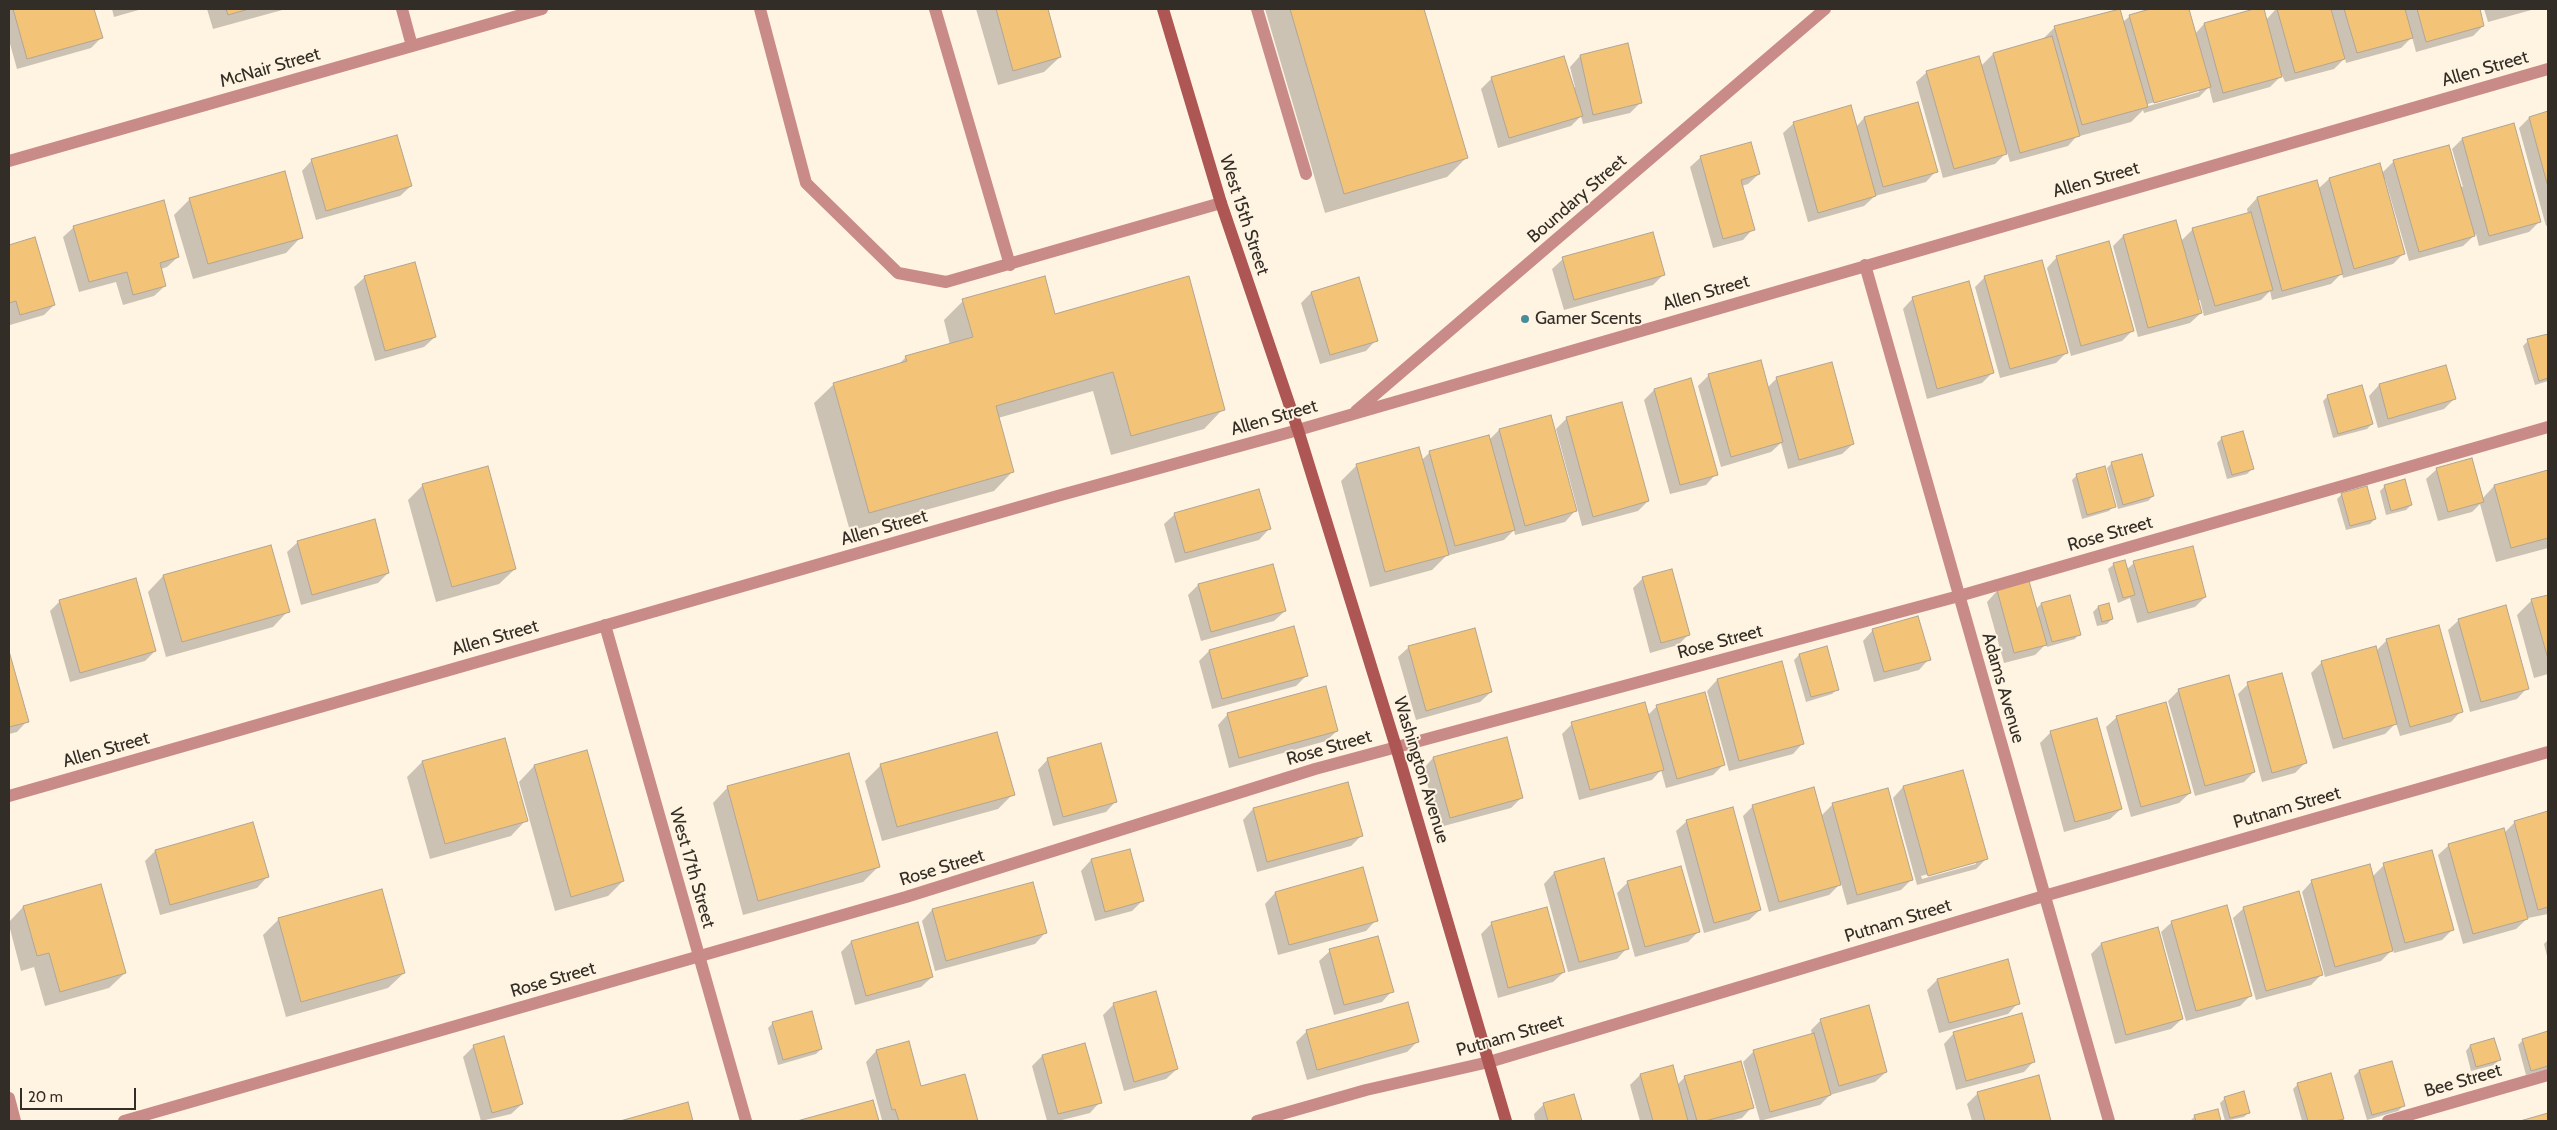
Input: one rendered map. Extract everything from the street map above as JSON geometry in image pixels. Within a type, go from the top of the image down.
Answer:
[{"type":"main road","name":"West 15th Street","points":[[1163,9],[1221,203],[1298,430]]},
{"type":"main road","name":"Washington Avenue","points":[[1298,430],[1396,747],[1506,1121]]},
{"type":"street","points":[[402,9],[412,46]]},
{"type":"street","name":"McNair Street","points":[[9,161],[542,9]]},
{"type":"street","points":[[760,9],[806,183],[898,273],[946,282],[1221,203]]},
{"type":"street","points":[[935,9],[1010,265]]},
{"type":"street","points":[[1257,9],[1306,174]]},
{"type":"street","name":"Boundary Street","points":[[1351,414],[1825,9]]},
{"type":"street","name":"Allen Street","points":[[9,796],[605,625],[1298,430],[2548,69]]},
{"type":"street","name":"Adams Avenue","points":[[1865,265],[2109,1121]]},
{"type":"street","name":"Rose Street","points":[[124,1121],[906,897],[1315,769],[1959,596],[2548,427]]},
{"type":"street","name":"West 17th Street","points":[[605,625],[746,1121]]},
{"type":"street","name":"Putnam Street","points":[[1257,1121],[1366,1090],[1489,1062],[2044,896],[2548,752]]},
{"type":"street","name":"Bee Street","points":[[2388,1121],[2548,1075]]},
{"type":"street","points":[[9,1098],[16,1121]]},
{"type":"building","points":[[13,9],[94,9],[103,38],[27,59]]},
{"type":"building","points":[[226,9],[249,9],[228,15]]},
{"type":"building","points":[[996,9],[1048,9],[1061,57],[1013,71]]},
{"type":"building","points":[[1290,9],[1424,9],[1468,158],[1344,194]]},
{"type":"building","points":[[2120,9],[2148,107],[2082,125],[2054,26]]},
{"type":"building","points":[[2150,9],[2189,9],[2211,87],[2154,103],[2129,15]]},
{"type":"building","points":[[2254,9],[2264,9],[2282,77],[2223,93],[2204,23]]},
{"type":"building","points":[[2277,9],[2331,9],[2345,59],[2295,73]]},
{"type":"building","points":[[2344,9],[2405,9],[2413,38],[2357,53]]},
{"type":"building","points":[[2417,9],[2480,9],[2484,26],[2426,42]]},
{"type":"building","points":[[2052,36],[2080,136],[2020,153],[1993,53]]},
{"type":"building","points":[[1628,43],[1642,103],[1593,115],[1580,55]]},
{"type":"building","points":[[1564,56],[1583,116],[1509,138],[1491,77]]},
{"type":"building","points":[[1979,56],[2007,154],[1954,169],[1926,71]]},
{"type":"building","points":[[1918,102],[1938,172],[1883,187],[1864,117]]},
{"type":"building","points":[[1851,105],[1876,196],[1818,213],[1793,122]]},
{"type":"building","points":[[2548,111],[2548,187],[2529,117]]},
{"type":"building","points":[[2514,123],[2541,222],[2489,236],[2462,138]]},
{"type":"building","points":[[397,135],[412,186],[326,211],[311,159]]},
{"type":"building","points":[[1751,142],[1760,174],[1741,180],[1755,230],[1723,239],[1700,156]]},
{"type":"building","points":[[2449,145],[2475,236],[2419,252],[2393,160]]},
{"type":"building","points":[[2380,163],[2405,254],[2354,269],[2329,178]]},
{"type":"building","points":[[285,171],[303,238],[208,264],[189,198]]},
{"type":"building","points":[[2317,180],[2343,274],[2282,291],[2257,197]]},
{"type":"building","points":[[164,200],[179,257],[160,263],[166,286],[133,295],[127,272],[89,282],[73,226]]},
{"type":"building","points":[[2251,212],[2273,290],[2215,306],[2192,228]]},
{"type":"building","points":[[2176,220],[2202,313],[2148,328],[2123,235]]},
{"type":"building","points":[[1653,232],[1665,275],[1574,300],[1562,257]]},
{"type":"building","points":[[35,237],[55,305],[20,315],[16,301],[9,303],[9,245]]},
{"type":"building","points":[[2109,241],[2134,331],[2081,346],[2056,256]]},
{"type":"building","points":[[2042,260],[2068,353],[2010,369],[1984,276]]},
{"type":"building","points":[[415,262],[436,337],[385,351],[364,276]]},
{"type":"building","points":[[1045,276],[1055,314],[1189,276],[1225,410],[1131,436],[1113,372],[996,406],[1014,472],[869,513],[833,383],[907,361],[905,356],[973,337],[962,299]]},
{"type":"building","points":[[1359,277],[1378,341],[1330,355],[1311,292]]},
{"type":"building","points":[[1969,281],[1994,373],[1937,389],[1912,297]]},
{"type":"building","points":[[2548,334],[2548,378],[2539,381],[2527,339]]},
{"type":"building","points":[[1761,360],[1783,442],[1731,457],[1708,374]]},
{"type":"building","points":[[1832,362],[1854,444],[1799,460],[1776,377]]},
{"type":"building","points":[[2446,365],[2456,399],[2388,419],[2379,384]]},
{"type":"building","points":[[1691,378],[1718,475],[1680,485],[1654,389]]},
{"type":"building","points":[[2362,385],[2373,424],[2338,434],[2327,395]]},
{"type":"building","points":[[1622,402],[1649,501],[1593,517],[1566,417]]},
{"type":"building","points":[[1551,415],[1577,511],[1525,526],[1499,429]]},
{"type":"building","points":[[2243,431],[2254,469],[2232,475],[2221,437]]},
{"type":"building","points":[[1489,435],[1515,530],[1455,546],[1429,451]]},
{"type":"building","points":[[1419,447],[1449,555],[1385,572],[1356,464]]},
{"type":"building","points":[[2142,454],[2154,496],[2123,505],[2111,462]]},
{"type":"building","points":[[2472,458],[2484,502],[2448,512],[2436,468]]},
{"type":"building","points":[[488,466],[516,569],[452,587],[422,484]]},
{"type":"building","points":[[2105,466],[2116,507],[2087,515],[2076,474]]},
{"type":"building","points":[[2548,470],[2548,538],[2511,548],[2494,485]]},
{"type":"building","points":[[2405,479],[2412,505],[2391,511],[2384,485]]},
{"type":"building","points":[[2367,486],[2376,519],[2350,526],[2341,493]]},
{"type":"building","points":[[1259,489],[1271,529],[1185,553],[1174,513]]},
{"type":"building","points":[[375,519],[389,573],[312,595],[297,541]]},
{"type":"building","points":[[271,545],[290,612],[182,642],[163,575]]},
{"type":"building","points":[[2193,546],[2206,597],[2148,613],[2133,561]]},
{"type":"building","points":[[2125,560],[2135,595],[2123,598],[2113,563]]},
{"type":"building","points":[[1273,564],[1286,611],[1211,632],[1198,584]]},
{"type":"building","points":[[1672,569],[1690,635],[1661,643],[1642,577]]},
{"type":"building","points":[[136,578],[156,651],[80,673],[59,600]]},
{"type":"building","points":[[2029,581],[2047,645],[2014,653],[1997,590]]},
{"type":"building","points":[[2070,595],[2081,635],[2052,642],[2041,603]]},
{"type":"building","points":[[2548,595],[2548,659],[2531,599]]},
{"type":"building","points":[[2109,603],[2113,619],[2102,622],[2098,606]]},
{"type":"building","points":[[2506,605],[2529,689],[2481,702],[2458,619]]},
{"type":"building","points":[[1918,616],[1931,660],[1884,672],[1872,629]]},
{"type":"building","points":[[2439,625],[2463,712],[2410,727],[2386,639]]},
{"type":"building","points":[[1294,626],[1308,676],[1222,699],[1209,650]]},
{"type":"building","points":[[1475,628],[1492,692],[1426,711],[1408,646]]},
{"type":"building","points":[[1827,646],[1839,690],[1811,697],[1799,654]]},
{"type":"building","points":[[2376,646],[2397,724],[2343,739],[2321,661]]},
{"type":"building","points":[[9,651],[29,722],[9,727]]},
{"type":"building","points":[[1782,661],[1804,744],[1739,761],[1717,679]]},
{"type":"building","points":[[2282,673],[2307,763],[2272,773],[2247,682]]},
{"type":"building","points":[[2229,675],[2255,772],[2205,786],[2178,689]]},
{"type":"building","points":[[1326,686],[1338,731],[1239,758],[1227,713]]},
{"type":"building","points":[[1705,692],[1725,765],[1677,779],[1656,705]]},
{"type":"building","points":[[1645,702],[1664,770],[1590,790],[1571,722]]},
{"type":"building","points":[[2166,702],[2191,793],[2141,807],[2116,716]]},
{"type":"building","points":[[2097,718],[2122,809],[2075,822],[2050,731]]},
{"type":"building","points":[[997,732],[1015,795],[897,827],[880,764]]},
{"type":"building","points":[[1507,737],[1523,798],[1450,818],[1433,757]]},
{"type":"building","points":[[505,738],[528,821],[445,844],[422,761]]},
{"type":"building","points":[[1101,743],[1117,802],[1063,817],[1047,758]]},
{"type":"building","points":[[587,750],[624,881],[571,897],[534,765]]},
{"type":"building","points":[[849,753],[880,867],[758,901],[727,786]]},
{"type":"building","points":[[1963,770],[1988,859],[1928,876],[1903,786]]},
{"type":"building","points":[[1348,782],[1363,836],[1267,862],[1253,808]]},
{"type":"building","points":[[1814,787],[1841,885],[1779,902],[1752,805]]},
{"type":"building","points":[[1888,788],[1913,880],[1857,895],[1832,803]]},
{"type":"building","points":[[1733,807],[1761,910],[1714,923],[1686,820]]},
{"type":"building","points":[[2548,811],[2548,907],[2538,910],[2514,821]]},
{"type":"building","points":[[253,822],[269,877],[170,905],[155,850]]},
{"type":"building","points":[[2504,828],[2528,919],[2473,934],[2448,844]]},
{"type":"building","points":[[1130,849],[1144,901],[1105,912],[1091,859]]},
{"type":"building","points":[[2432,850],[2454,930],[2405,943],[2383,863]]},
{"type":"building","points":[[1604,858],[1629,949],[1579,962],[1554,872]]},
{"type":"building","points":[[2370,864],[2393,951],[2335,967],[2311,880]]},
{"type":"building","points":[[1681,866],[1700,932],[1645,947],[1627,881]]},
{"type":"building","points":[[1363,867],[1378,921],[1289,945],[1275,892]]},
{"type":"building","points":[[1033,882],[1047,933],[946,961],[932,909]]},
{"type":"building","points":[[101,884],[126,973],[60,992],[49,953],[37,956],[23,906]]},
{"type":"building","points":[[382,889],[405,973],[301,1002],[278,918]]},
{"type":"building","points":[[2299,891],[2323,975],[2266,991],[2243,907]]},
{"type":"building","points":[[2227,905],[2252,996],[2196,1011],[2171,921]]},
{"type":"building","points":[[1547,907],[1565,972],[1508,988],[1491,922]]},
{"type":"building","points":[[918,922],[933,977],[866,996],[851,941]]},
{"type":"building","points":[[2158,927],[2183,1019],[2126,1035],[2101,943]]},
{"type":"building","points":[[1378,936],[1394,992],[1344,1005],[1329,949]]},
{"type":"building","points":[[2008,959],[2020,1004],[1949,1023],[1937,979]]},
{"type":"building","points":[[1156,991],[1178,1069],[1134,1082],[1113,1003]]},
{"type":"building","points":[[1408,1002],[1419,1042],[1317,1070],[1306,1030]]},
{"type":"building","points":[[1869,1005],[1887,1072],[1839,1086],[1820,1019]]},
{"type":"building","points":[[812,1011],[822,1049],[783,1060],[772,1022]]},
{"type":"building","points":[[2022,1013],[2035,1062],[1966,1081],[1953,1032]]},
{"type":"building","points":[[2548,1031],[2548,1066],[2531,1071],[2522,1039]]},
{"type":"building","points":[[1814,1033],[1831,1095],[1770,1112],[1753,1050]]},
{"type":"building","points":[[504,1036],[523,1104],[492,1113],[473,1045]]},
{"type":"building","points":[[2494,1038],[2501,1060],[2476,1067],[2470,1045]]},
{"type":"building","points":[[909,1041],[921,1086],[965,1074],[978,1121],[899,1121],[895,1109],[892,1110],[876,1050]]},
{"type":"building","points":[[1085,1043],[1102,1103],[1058,1114],[1042,1055]]},
{"type":"building","points":[[1741,1061],[1754,1108],[1705,1121],[1697,1121],[1684,1076]]},
{"type":"building","points":[[2392,1061],[2405,1106],[2372,1115],[2359,1070]]},
{"type":"building","points":[[1673,1065],[1688,1121],[1653,1121],[1640,1074]]},
{"type":"building","points":[[2331,1073],[2344,1119],[2308,1121],[2297,1083]]},
{"type":"building","points":[[2039,1075],[2051,1121],[1985,1121],[1977,1092]]},
{"type":"building","points":[[2244,1091],[2250,1113],[2230,1118],[2224,1097]]},
{"type":"building","points":[[1574,1094],[1582,1121],[1548,1121],[1543,1103]]},
{"type":"building","points":[[873,1100],[879,1121],[797,1121]]},
{"type":"building","points":[[688,1102],[693,1121],[620,1121]]},
{"type":"building","points":[[2218,1109],[2221,1121],[2196,1121],[2194,1115]]},
{"type":"building","points":[[2548,1113],[2548,1121],[2520,1121]]},
{"type":"place","name":"Gamer Scents","points":[[1525,319]]}]
